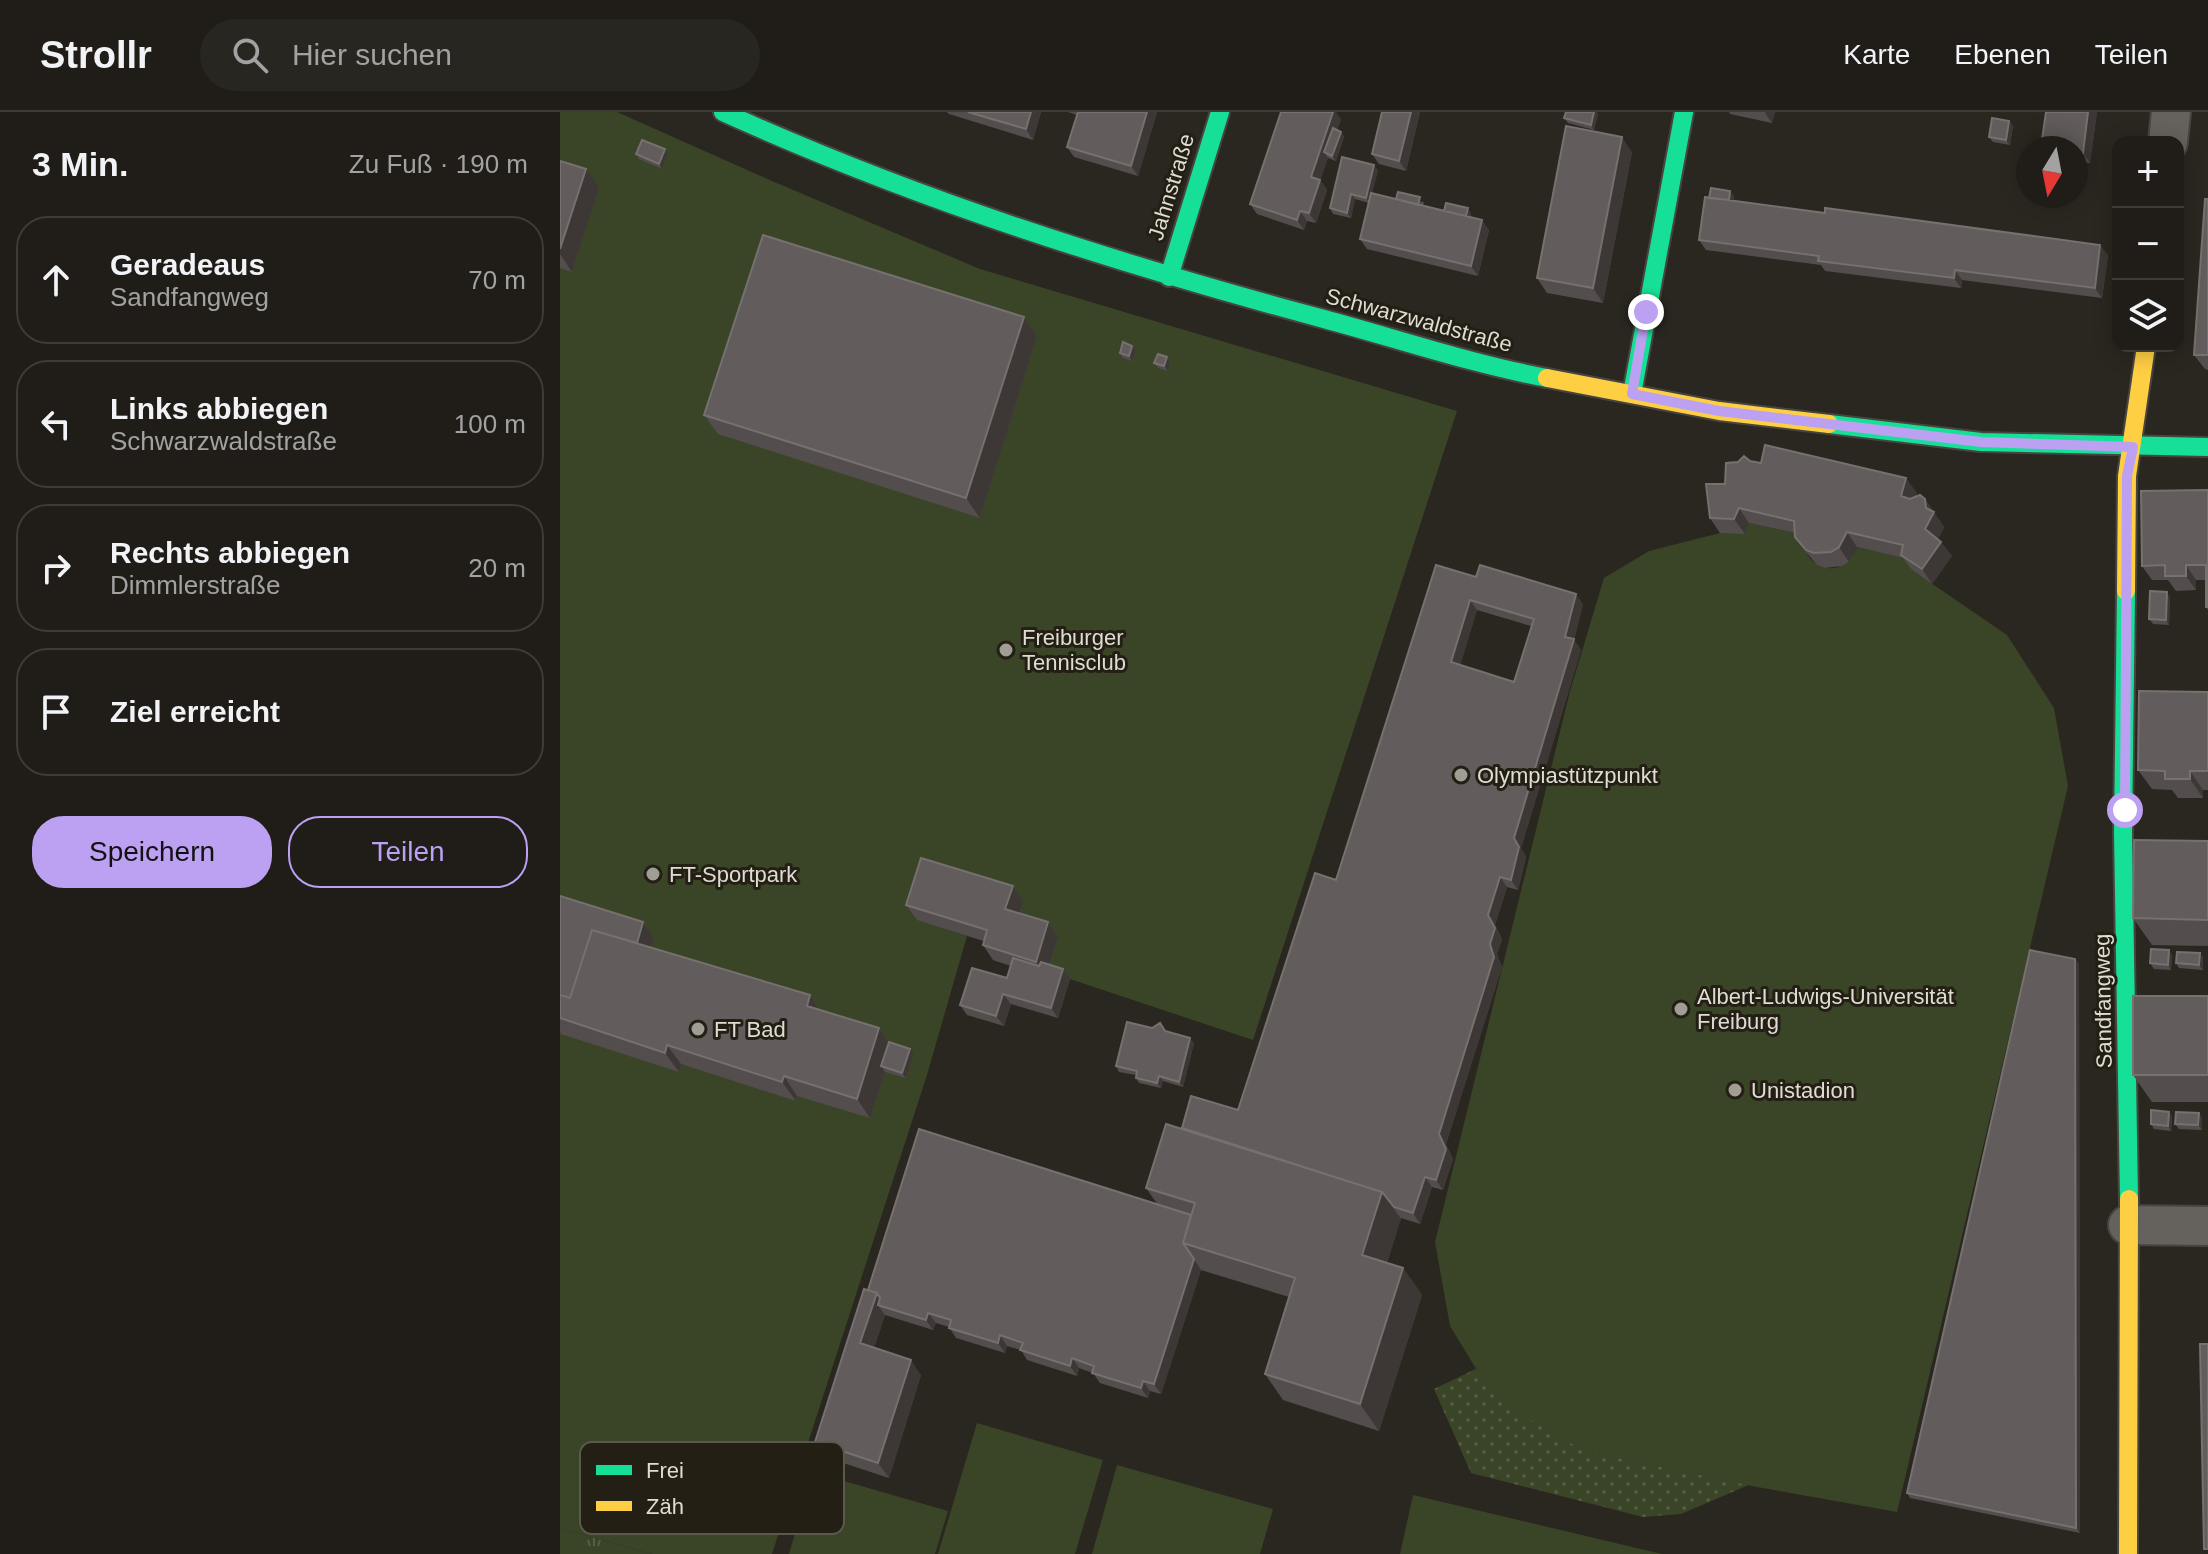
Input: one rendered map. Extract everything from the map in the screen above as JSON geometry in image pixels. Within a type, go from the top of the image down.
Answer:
[{"type":"street","name":"Schwarzwaldstraße","points":[[723,112],[770,122],[978,215],[1169,277],[1534,376],[1719,411],[1965,440],[2208,447]]},
{"type":"street","name":"Jahnstraße","points":[[1169,277],[1220,112]]},
{"type":"street","points":[[1632,394],[1684,112]]},
{"type":"street","points":[[2169,136],[2171,112]]},
{"type":"street","points":[[2133,447],[2145,352]]},
{"type":"street","name":"Sandfangweg","points":[[2128,1554],[2123,832],[2127,476],[2133,447]]},
{"type":"street","points":[[2128,1225],[2208,1226]]},
{"type":"green space","name":"Freiburger Tennisclub","points":[[560,112],[617,112],[980,269],[1457,411],[1253,1040],[1049,972],[1047,977],[993,960],[997,945],[967,936],[927,1075],[808,1442],[580,1442],[580,1534],[560,1528]]},
{"type":"green space","name":"Unistadion","points":[[1749,523],[1804,535],[1809,557],[1825,568],[1843,565],[1857,547],[1913,560],[1912,570],[2007,635],[2054,708],[2068,786],[1897,1512],[1584,1451],[1530,1420],[1475,1367],[1450,1326],[1435,1242],[1570,691],[1604,578],[1649,551],[1720,533],[1745,533]]},
{"type":"green space","points":[[1486,1364],[1758,1481],[1681,1514],[1643,1517],[1471,1473],[1434,1389]]},
{"type":"green space","points":[[977,1423],[1103,1460],[1075,1554],[938,1554]]},
{"type":"green space","points":[[1117,1465],[1273,1509],[1260,1554],[1092,1554]]},
{"type":"green space","points":[[844,1481],[948,1511],[935,1554],[789,1554],[795,1534],[844,1534]]},
{"type":"green space","points":[[1413,1495],[1662,1554],[1400,1554]]},
{"type":"green space","points":[[560,1528],[652,1554],[560,1554]]},
{"type":"green space","name":"Freiburger Tennisclub","points":[[581,1534],[778,1534],[772,1554],[652,1554]]},
{"type":"building","points":[[968,112],[1031,112],[1026,129]]},
{"type":"building","points":[[1078,112],[1147,112],[1131,166],[1067,147]]},
{"type":"building","points":[[1281,112],[1333,112],[1311,177],[1320,180],[1309,213],[1300,211],[1297,220],[1250,204]]},
{"type":"building","points":[[1382,112],[1411,112],[1399,161],[1372,154]]},
{"type":"building","points":[[1566,112],[1594,112],[1591,125],[1564,118]]},
{"type":"building","points":[[2046,112],[2088,112],[2085,136],[2043,136]]},
{"type":"building","points":[[1992,118],[2009,121],[2006,140],[1989,137]]},
{"type":"building","points":[[1566,126],[1622,137],[1593,288],[1537,278]]},
{"type":"building","points":[[1333,128],[1341,132],[1332,156],[1324,152]]},
{"type":"building","points":[[642,140],[665,149],[659,164],[636,154]]},
{"type":"building","points":[[1342,157],[1374,165],[1366,198],[1351,194],[1347,213],[1330,208]]},
{"type":"building","points":[[560,161],[586,169],[560,249]]},
{"type":"building","points":[[1711,188],[1730,191],[1729,200],[1709,198]]},
{"type":"building","points":[[1398,192],[1420,197],[1418,205],[1396,199]]},
{"type":"building","points":[[1371,193],[1482,220],[1471,266],[1360,239]]},
{"type":"building","points":[[1705,197],[1825,213],[1825,208],[2100,245],[2095,288],[1955,270],[1954,278],[1818,261],[1819,256],[1699,240]]},
{"type":"building","points":[[2205,199],[2208,199],[2208,355],[2194,355]]},
{"type":"building","points":[[1446,203],[1468,208],[1466,216],[1444,211]]},
{"type":"building","points":[[763,235],[1024,317],[966,498],[704,415]]},
{"type":"building","points":[[1123,342],[1132,346],[1129,356],[1120,353]]},
{"type":"building","points":[[1158,354],[1167,357],[1164,366],[1154,363]]},
{"type":"building","points":[[1765,445],[1906,478],[1901,496],[1910,499],[1920,495],[1925,499],[1926,508],[1934,512],[1925,529],[1941,542],[1922,569],[1901,555],[1903,545],[1847,532],[1839,547],[1831,552],[1814,553],[1806,550],[1795,537],[1794,521],[1739,508],[1734,519],[1710,518],[1706,484],[1725,484],[1726,463],[1738,462],[1744,456],[1761,463]]},
{"type":"building","points":[[2208,490],[2206,607],[2206,565],[2186,565],[2186,576],[2165,576],[2165,565],[2142,566],[2141,491]]},
{"type":"building","points":[[1436,565],[1476,577],[1480,565],[1576,594],[1565,637],[1574,639],[1514,838],[1519,847],[1511,880],[1500,877],[1488,915],[1495,928],[1490,944],[1494,957],[1439,1134],[1446,1149],[1436,1180],[1425,1177],[1413,1213],[1394,1207],[1382,1192],[1182,1128],[1191,1096],[1238,1110],[1315,873],[1336,880]],"holes":[[[1470,600],[1534,619],[1514,682],[1451,662]]]},
{"type":"building","points":[[2150,591],[2167,592],[2166,620],[2149,619]]},
{"type":"building","points":[[2139,691],[2208,692],[2208,771],[2190,771],[2190,779],[2165,779],[2165,771],[2138,770]]},
{"type":"building","points":[[2134,840],[2208,841],[2208,920],[2133,918]]},
{"type":"building","points":[[921,858],[1013,886],[1005,909],[1048,922],[1036,962],[983,945],[987,930],[906,905]]},
{"type":"building","points":[[560,896],[643,922],[637,943],[592,930],[570,998],[560,995]]},
{"type":"building","name":"FT Bad","points":[[592,930],[810,995],[807,1006],[879,1028],[857,1099],[784,1076],[782,1082],[667,1045],[665,1053],[560,1018],[560,995],[570,998]]},
{"type":"building","points":[[2151,949],[2169,950],[2168,965],[2150,963]]},
{"type":"building","points":[[2030,950],[2075,959],[2076,1528],[1907,1493]]},
{"type":"building","points":[[2177,952],[2200,953],[2199,965],[2176,963]]},
{"type":"building","points":[[1013,958],[1063,969],[1051,1008],[1003,994],[996,1016],[960,1005],[972,968],[1007,978]]},
{"type":"building","points":[[2133,996],[2208,996],[2208,1075],[2133,1075]]},
{"type":"building","points":[[1127,1022],[1152,1028],[1160,1023],[1165,1031],[1190,1038],[1179,1082],[1159,1076],[1157,1083],[1136,1078],[1137,1071],[1116,1066]]},
{"type":"building","points":[[889,1042],[910,1049],[902,1073],[881,1066]]},
{"type":"building","points":[[2151,1110],[2169,1112],[2168,1126],[2151,1124]]},
{"type":"building","points":[[2176,1112],[2199,1113],[2198,1125],[2175,1124]]},
{"type":"building","points":[[1166,1124],[1382,1192],[1362,1255],[1403,1268],[1360,1404],[1265,1374],[1295,1278],[1183,1243],[1195,1203],[1146,1188]]},
{"type":"building","points":[[919,1129],[1191,1215],[1183,1243],[1194,1259],[1154,1384],[1143,1381],[1141,1388],[1092,1373],[1094,1366],[1072,1358],[1070,1366],[1020,1350],[1023,1343],[1000,1335],[998,1343],[949,1328],[951,1320],[928,1313],[926,1320],[878,1305],[880,1298],[877,1293],[868,1290]]},
{"type":"building","points":[[864,1289],[877,1293],[860,1343],[911,1360],[878,1463],[844,1452],[844,1442],[815,1442]]},
{"type":"building","points":[[2200,1344],[2208,1344],[2208,1549],[2204,1549]]},
{"type":"traffic: fast","points":[[723,112],[870,174],[1095,253],[1435,351],[1547,378]]},
{"type":"traffic: fast","points":[[1169,277],[1220,112]]},
{"type":"traffic: fast","points":[[1632,394],[1684,112]]},
{"type":"traffic: fast","points":[[1829,424],[1981,442],[2208,447]]},
{"type":"traffic: fast","points":[[2126,591],[2123,832],[2129,1199]]},
{"type":"traffic: slow","points":[[2126,591],[2127,476],[2145,352]]},
{"type":"traffic: slow","points":[[1547,378],[1719,411],[1829,424]]},
{"type":"traffic: slow","points":[[2128,1554],[2129,1199]]},
{"type":"place","name":"Freiburger Tennisclub","points":[[1006,650]]},
{"type":"place","name":"Olympiastützpunkt","points":[[1461,775]]},
{"type":"place","name":"FT-Sportpark","points":[[653,874]]},
{"type":"place","name":"Albert-Ludwigs-Universität Freiburg","points":[[1681,1009]]},
{"type":"place","name":"FT Bad","points":[[698,1029]]},
{"type":"place","name":"Unistadion","points":[[1735,1090]]},
{"type":"route","points":[[1646,312],[1632,394],[1719,411],[1904,434],[1981,442],[2133,447],[2127,476],[2125,810]]}]
